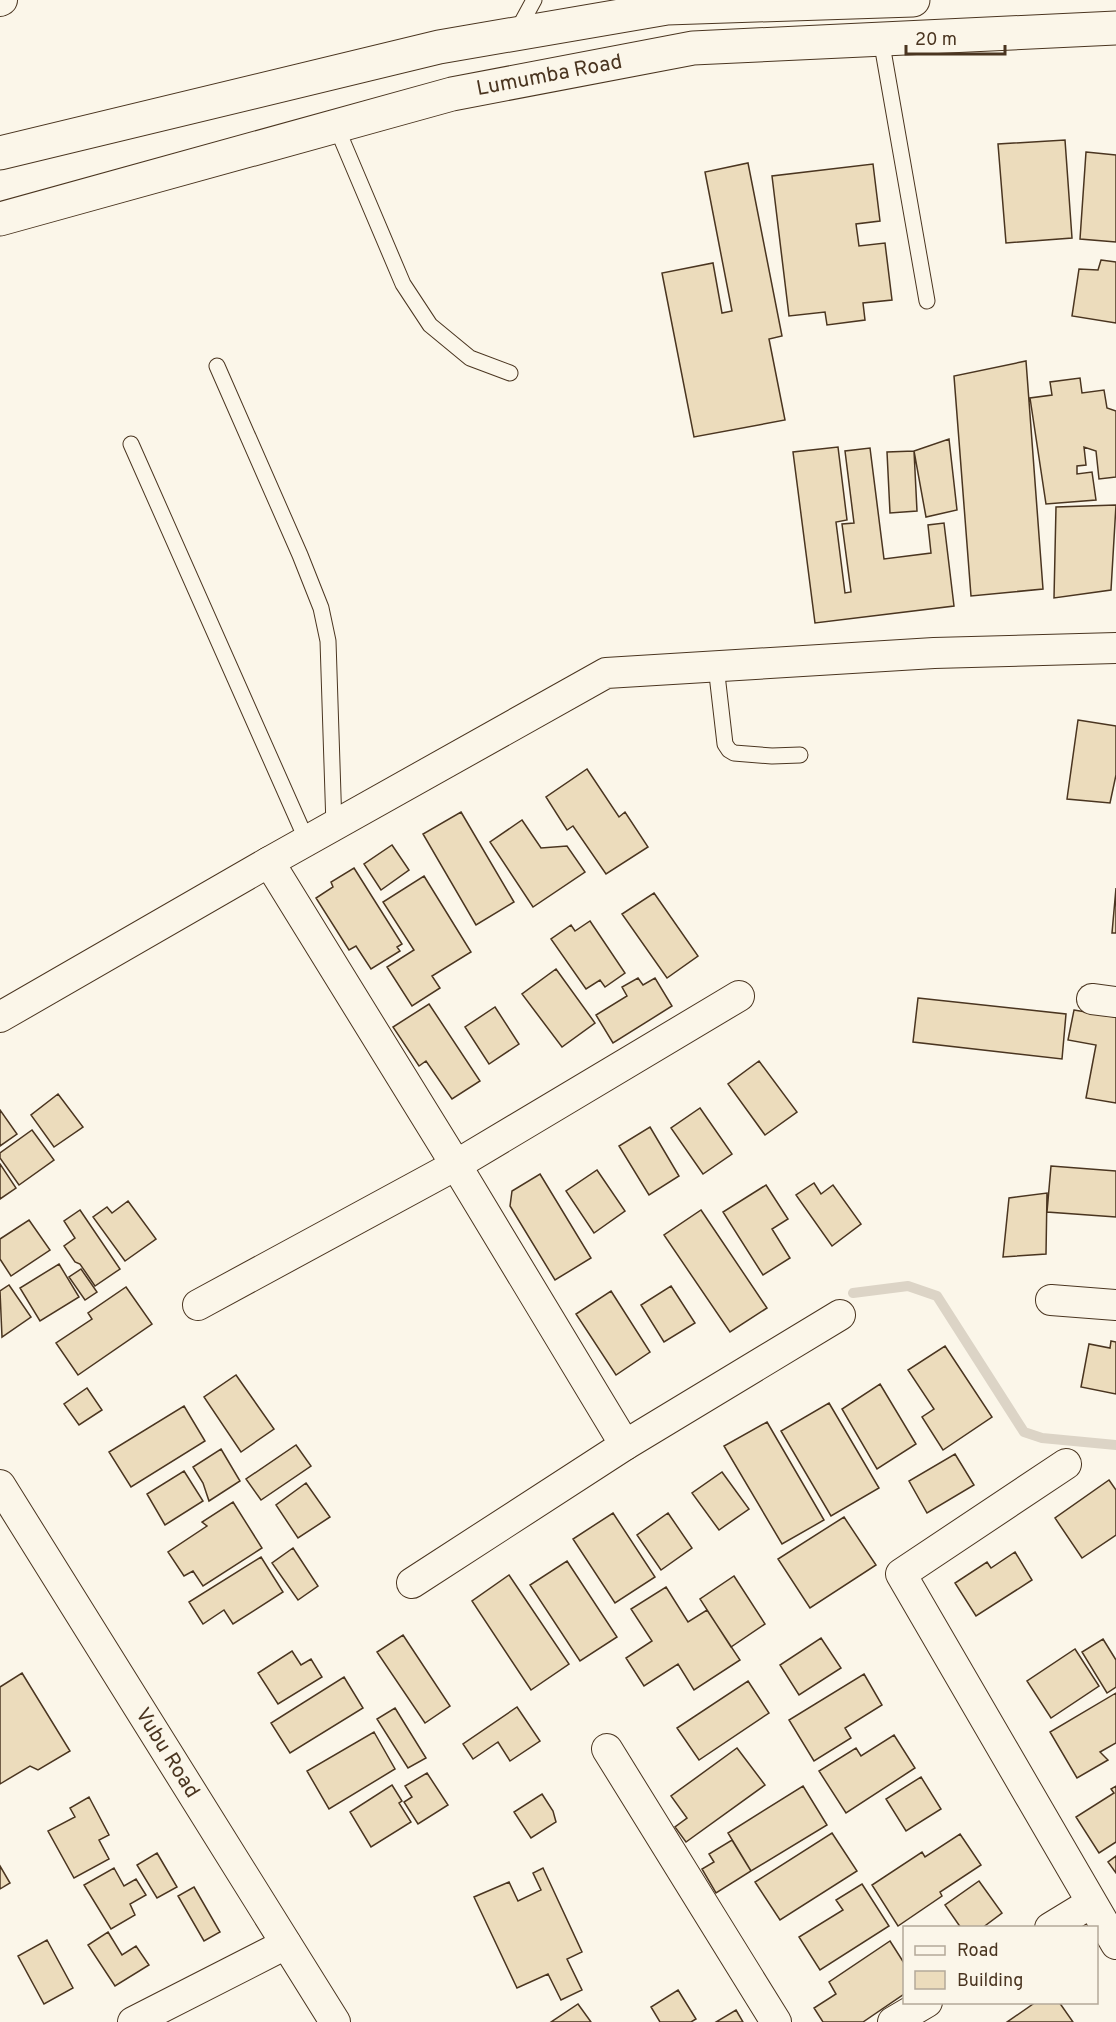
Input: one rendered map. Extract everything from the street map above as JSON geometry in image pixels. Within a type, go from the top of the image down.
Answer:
[{"type":"main road","points":[[0,153],[439,47],[516,33],[667,8],[913,0]]},
{"type":"main road","name":"Lumumba Road","points":[[0,219],[452,94],[693,48],[1116,28]]},
{"type":"street","points":[[0,1017],[269,862],[606,673],[934,653],[1116,648]]},
{"type":"street","points":[[269,862],[625,1445]]},
{"type":"street","points":[[198,1305],[456,1165],[739,996]]},
{"type":"street","points":[[1051,1300],[1116,1305]]},
{"type":"street","points":[[412,1583],[625,1445],[840,1315]]},
{"type":"street","points":[[1066,1464],[901,1574],[1116,1944]]},
{"type":"street","name":"Vubu Road","points":[[0,1485],[335,2022]]},
{"type":"street","points":[[607,1749],[776,2022]]},
{"type":"street","points":[[1053,1926],[1091,1903]]},
{"type":"street","points":[[133,2022],[286,1944]]},
{"type":"street","points":[[893,2022],[924,2004]]},
{"type":"lane","points":[[516,33],[534,0]]},
{"type":"lane","points":[[881,39],[927,301]]},
{"type":"lane","points":[[336,126],[403,284],[430,325],[470,358],[510,373]]},
{"type":"lane","points":[[217,366],[321,608],[328,641],[334,826]]},
{"type":"lane","points":[[131,444],[308,841]]},
{"type":"lane","points":[[716,666],[725,744],[729,750],[734,753],[772,756],[800,755]]},
{"type":"building","points":[[1065,140],[1072,238],[1006,243],[998,144]]},
{"type":"building","points":[[1086,152],[1116,155],[1116,242],[1080,239]]},
{"type":"building","points":[[748,163],[782,336],[769,339],[785,420],[694,437],[662,273],[713,263],[722,313],[732,311],[705,172]]},
{"type":"building","points":[[873,164],[880,221],[856,224],[859,246],[885,243],[892,300],[863,303],[865,320],[827,325],[825,312],[789,316],[772,176]]},
{"type":"building","points":[[1101,260],[1116,262],[1116,323],[1072,316],[1079,269],[1098,270]]},
{"type":"building","points":[[1026,361],[1043,589],[971,596],[954,376]]},
{"type":"building","points":[[1080,378],[1082,393],[1104,390],[1107,408],[1116,411],[1116,477],[1099,479],[1096,451],[1084,447],[1086,465],[1077,466],[1077,474],[1092,472],[1096,500],[1046,504],[1030,398],[1052,395],[1050,382]]},
{"type":"building","points":[[949,439],[957,510],[926,517],[914,451]]},
{"type":"building","points":[[838,447],[847,520],[836,522],[845,593],[851,592],[842,524],[854,523],[845,451],[870,448],[884,559],[931,553],[928,525],[944,523],[954,606],[815,623],[793,452]]},
{"type":"building","points":[[914,451],[917,511],[890,513],[887,452]]},
{"type":"building","points":[[1116,505],[1111,590],[1054,598],[1056,507]]},
{"type":"building","points":[[1078,720],[1116,726],[1116,775],[1110,803],[1067,799]]},
{"type":"building","points":[[587,769],[619,817],[625,812],[648,847],[606,874],[573,826],[567,830],[546,797]]},
{"type":"building","points":[[461,812],[514,902],[476,925],[423,834]]},
{"type":"building","points":[[522,820],[541,848],[567,846],[585,872],[533,907],[490,842]]},
{"type":"building","points":[[392,845],[409,870],[381,890],[364,864]]},
{"type":"building","points":[[354,868],[402,944],[397,947],[400,951],[371,969],[356,946],[349,950],[316,898],[333,887],[331,882]]},
{"type":"building","points":[[424,876],[471,952],[432,976],[440,988],[412,1006],[387,967],[414,950],[383,902]]},
{"type":"building","points":[[1116,888],[1116,933],[1112,933]]},
{"type":"building","points":[[654,893],[698,956],[667,978],[622,914]]},
{"type":"building","points":[[590,921],[625,973],[605,987],[600,980],[586,989],[551,939],[571,925],[575,931]]},
{"type":"building","points":[[556,969],[595,1023],[562,1047],[522,994]]},
{"type":"building","points":[[638,978],[643,985],[655,978],[672,1006],[613,1043],[596,1015],[627,996],[622,987]]},
{"type":"building","points":[[918,998],[1066,1014],[1062,1059],[913,1042]]},
{"type":"building","points":[[429,1004],[480,1081],[452,1099],[426,1061],[419,1066],[393,1027]]},
{"type":"building","points":[[495,1007],[519,1044],[489,1064],[465,1027]]},
{"type":"building","points":[[1074,1010],[1116,1017],[1116,1103],[1086,1098],[1096,1045],[1068,1040]]},
{"type":"building","points":[[759,1061],[797,1112],[765,1135],[728,1084]]},
{"type":"building","points":[[58,1094],[83,1127],[54,1147],[31,1115]]},
{"type":"building","points":[[700,1108],[732,1154],[703,1174],[671,1128]]},
{"type":"building","points":[[0,1110],[17,1134],[0,1146]]},
{"type":"building","points":[[650,1127],[679,1176],[649,1195],[619,1146]]},
{"type":"building","points":[[32,1130],[54,1160],[19,1185],[0,1158],[0,1153]]},
{"type":"building","points":[[0,1164],[16,1188],[0,1199]]},
{"type":"building","points":[[1051,1166],[1116,1171],[1116,1217],[1047,1212]]},
{"type":"building","points":[[597,1170],[625,1211],[594,1233],[566,1191]]},
{"type":"building","points":[[540,1174],[591,1258],[555,1280],[510,1206],[512,1191]]},
{"type":"building","points":[[814,1183],[821,1194],[833,1185],[861,1224],[832,1246],[796,1195]]},
{"type":"building","points":[[766,1185],[788,1219],[772,1229],[790,1258],[763,1275],[723,1212]]},
{"type":"building","points":[[1047,1193],[1046,1254],[1003,1257],[1009,1198]]},
{"type":"building","points":[[128,1201],[156,1239],[125,1261],[93,1217],[107,1207],[112,1213]]},
{"type":"building","points":[[80,1210],[120,1269],[95,1286],[64,1246],[75,1238],[64,1221]]},
{"type":"building","points":[[701,1210],[767,1308],[730,1332],[664,1235]]},
{"type":"building","points":[[29,1220],[50,1250],[11,1276],[0,1259],[0,1239]]},
{"type":"building","points":[[59,1264],[79,1297],[40,1321],[20,1288]]},
{"type":"building","points":[[81,1269],[97,1292],[85,1300],[69,1277]]},
{"type":"building","points":[[9,1285],[31,1317],[2,1337],[0,1291]]},
{"type":"building","points":[[671,1286],[695,1323],[664,1342],[641,1305]]},
{"type":"building","points":[[126,1287],[152,1324],[78,1375],[56,1343],[92,1319],[88,1313]]},
{"type":"building","points":[[611,1291],[650,1352],[616,1375],[576,1314]]},
{"type":"building","points":[[1111,1341],[1116,1342],[1116,1394],[1081,1387],[1089,1344],[1110,1348]]},
{"type":"building","points":[[945,1346],[992,1417],[943,1450],[922,1417],[934,1409],[908,1370]]},
{"type":"building","points":[[236,1375],[274,1429],[241,1452],[204,1397]]},
{"type":"building","points":[[880,1384],[916,1444],[877,1469],[842,1409]]},
{"type":"building","points":[[87,1388],[102,1410],[79,1425],[64,1404]]},
{"type":"building","points":[[829,1403],[879,1488],[831,1516],[781,1431]]},
{"type":"building","points":[[184,1406],[205,1441],[131,1487],[109,1452]]},
{"type":"building","points":[[767,1422],[824,1520],[782,1544],[724,1446]]},
{"type":"building","points":[[296,1445],[311,1466],[261,1500],[246,1479]]},
{"type":"building","points":[[221,1449],[240,1481],[209,1501],[203,1483],[193,1467]]},
{"type":"building","points":[[955,1454],[974,1485],[927,1513],[909,1481]]},
{"type":"building","points":[[184,1471],[203,1501],[165,1525],[147,1494]]},
{"type":"building","points":[[722,1472],[749,1509],[719,1530],[692,1493]]},
{"type":"building","points":[[1109,1480],[1116,1490],[1116,1535],[1082,1558],[1055,1518]]},
{"type":"building","points":[[306,1483],[330,1517],[298,1538],[276,1505]]},
{"type":"building","points":[[233,1502],[262,1548],[203,1586],[193,1571],[184,1576],[168,1552],[207,1526],[202,1522]]},
{"type":"building","points":[[613,1513],[655,1577],[615,1603],[573,1539]]},
{"type":"building","points":[[668,1513],[692,1548],[661,1570],[637,1535]]},
{"type":"building","points":[[844,1517],[876,1565],[810,1608],[778,1559]]},
{"type":"building","points":[[293,1548],[318,1586],[298,1600],[272,1563]]},
{"type":"building","points":[[1015,1552],[1032,1580],[976,1616],[955,1583],[987,1562],[991,1568]]},
{"type":"building","points":[[261,1557],[283,1592],[233,1624],[224,1610],[203,1624],[189,1602]]},
{"type":"building","points":[[567,1561],[617,1637],[580,1661],[530,1585]]},
{"type":"building","points":[[509,1575],[569,1664],[531,1690],[472,1601]]},
{"type":"building","points":[[734,1576],[765,1624],[731,1647],[700,1599]]},
{"type":"building","points":[[666,1587],[688,1622],[707,1610],[740,1660],[694,1690],[678,1664],[644,1686],[626,1658],[652,1641],[631,1609]]},
{"type":"building","points":[[403,1635],[450,1706],[425,1723],[377,1652]]},
{"type":"building","points":[[821,1638],[841,1668],[799,1695],[780,1665]]},
{"type":"building","points":[[1103,1639],[1116,1660],[1116,1687],[1107,1693],[1082,1652]]},
{"type":"building","points":[[1075,1649],[1099,1686],[1051,1718],[1027,1681]]},
{"type":"building","points":[[292,1651],[301,1665],[311,1659],[322,1677],[278,1704],[258,1673]]},
{"type":"building","points":[[22,1673],[70,1751],[38,1770],[30,1766],[0,1784],[0,1687]]},
{"type":"building","points":[[864,1674],[882,1705],[845,1728],[851,1738],[814,1761],[789,1720]]},
{"type":"building","points":[[344,1677],[363,1708],[290,1753],[271,1723]]},
{"type":"building","points":[[748,1681],[769,1713],[699,1760],[677,1728]]},
{"type":"building","points":[[1116,1693],[1116,1743],[1100,1752],[1108,1760],[1077,1778],[1050,1732]]},
{"type":"building","points":[[517,1707],[540,1741],[510,1761],[498,1742],[473,1759],[463,1744]]},
{"type":"building","points":[[395,1708],[426,1758],[408,1768],[377,1719]]},
{"type":"building","points":[[374,1732],[395,1769],[329,1809],[307,1771]]},
{"type":"building","points":[[894,1735],[915,1768],[846,1813],[819,1771],[856,1748],[861,1756]]},
{"type":"building","points":[[737,1748],[765,1785],[686,1842],[675,1827],[687,1818],[671,1796]]},
{"type":"building","points":[[427,1773],[448,1805],[418,1824],[404,1802],[412,1797],[405,1786]]},
{"type":"building","points":[[921,1777],[941,1809],[906,1831],[886,1799]]},
{"type":"building","points":[[392,1785],[402,1801],[399,1803],[411,1822],[371,1847],[350,1812]]},
{"type":"building","points":[[803,1786],[827,1825],[751,1871],[728,1833]]},
{"type":"building","points":[[1116,1786],[1116,1842],[1099,1853],[1076,1817],[1114,1793],[1111,1789]]},
{"type":"building","points":[[542,1794],[553,1811],[556,1822],[531,1838],[514,1812]]},
{"type":"building","points":[[89,1797],[109,1835],[99,1840],[109,1859],[74,1878],[48,1831],[75,1817],[70,1808]]},
{"type":"building","points":[[832,1833],[857,1871],[780,1920],[755,1882]]},
{"type":"building","points":[[960,1834],[981,1865],[940,1892],[942,1896],[898,1926],[872,1885],[922,1852],[925,1857]]},
{"type":"building","points":[[732,1840],[751,1871],[716,1893],[702,1869],[714,1862],[709,1854]]},
{"type":"building","points":[[157,1853],[177,1887],[157,1898],[137,1865]]},
{"type":"building","points":[[1116,1856],[1116,1873],[1108,1862]]},
{"type":"building","points":[[0,1866],[10,1883],[0,1889]]},
{"type":"building","points":[[114,1868],[124,1886],[136,1879],[146,1895],[130,1904],[135,1915],[111,1929],[84,1885]]},
{"type":"building","points":[[543,1868],[582,1952],[567,1959],[582,1990],[561,2000],[548,1974],[517,1988],[474,1897],[509,1882],[518,1901],[541,1890],[533,1873]]},
{"type":"building","points":[[979,1881],[1002,1913],[985,1926],[960,1926],[945,1905]]},
{"type":"building","points":[[862,1884],[889,1926],[820,1970],[799,1937],[843,1910],[836,1900]]},
{"type":"building","points":[[194,1887],[220,1932],[204,1941],[178,1896]]},
{"type":"building","points":[[108,1932],[122,1955],[136,1946],[149,1965],[115,1986],[88,1945]]},
{"type":"building","points":[[47,1940],[73,1988],[44,2004],[18,1956]]},
{"type":"building","points":[[890,1941],[903,1961],[903,1995],[863,2022],[823,2022],[814,2008],[836,1994],[829,1982]]},
{"type":"building","points":[[678,1990],[696,2019],[691,2022],[660,2022],[651,2007]]},
{"type":"building","points":[[578,2004],[591,2022],[551,2022]]},
{"type":"building","points":[[1033,2004],[1060,2004],[1073,2022],[1007,2022]]},
{"type":"building","points":[[736,2010],[743,2022],[716,2022]]},
{"type":"waterway","points":[[853,1293],[908,1286],[937,1296],[1024,1432],[1042,1438],[1116,1445]]}]
